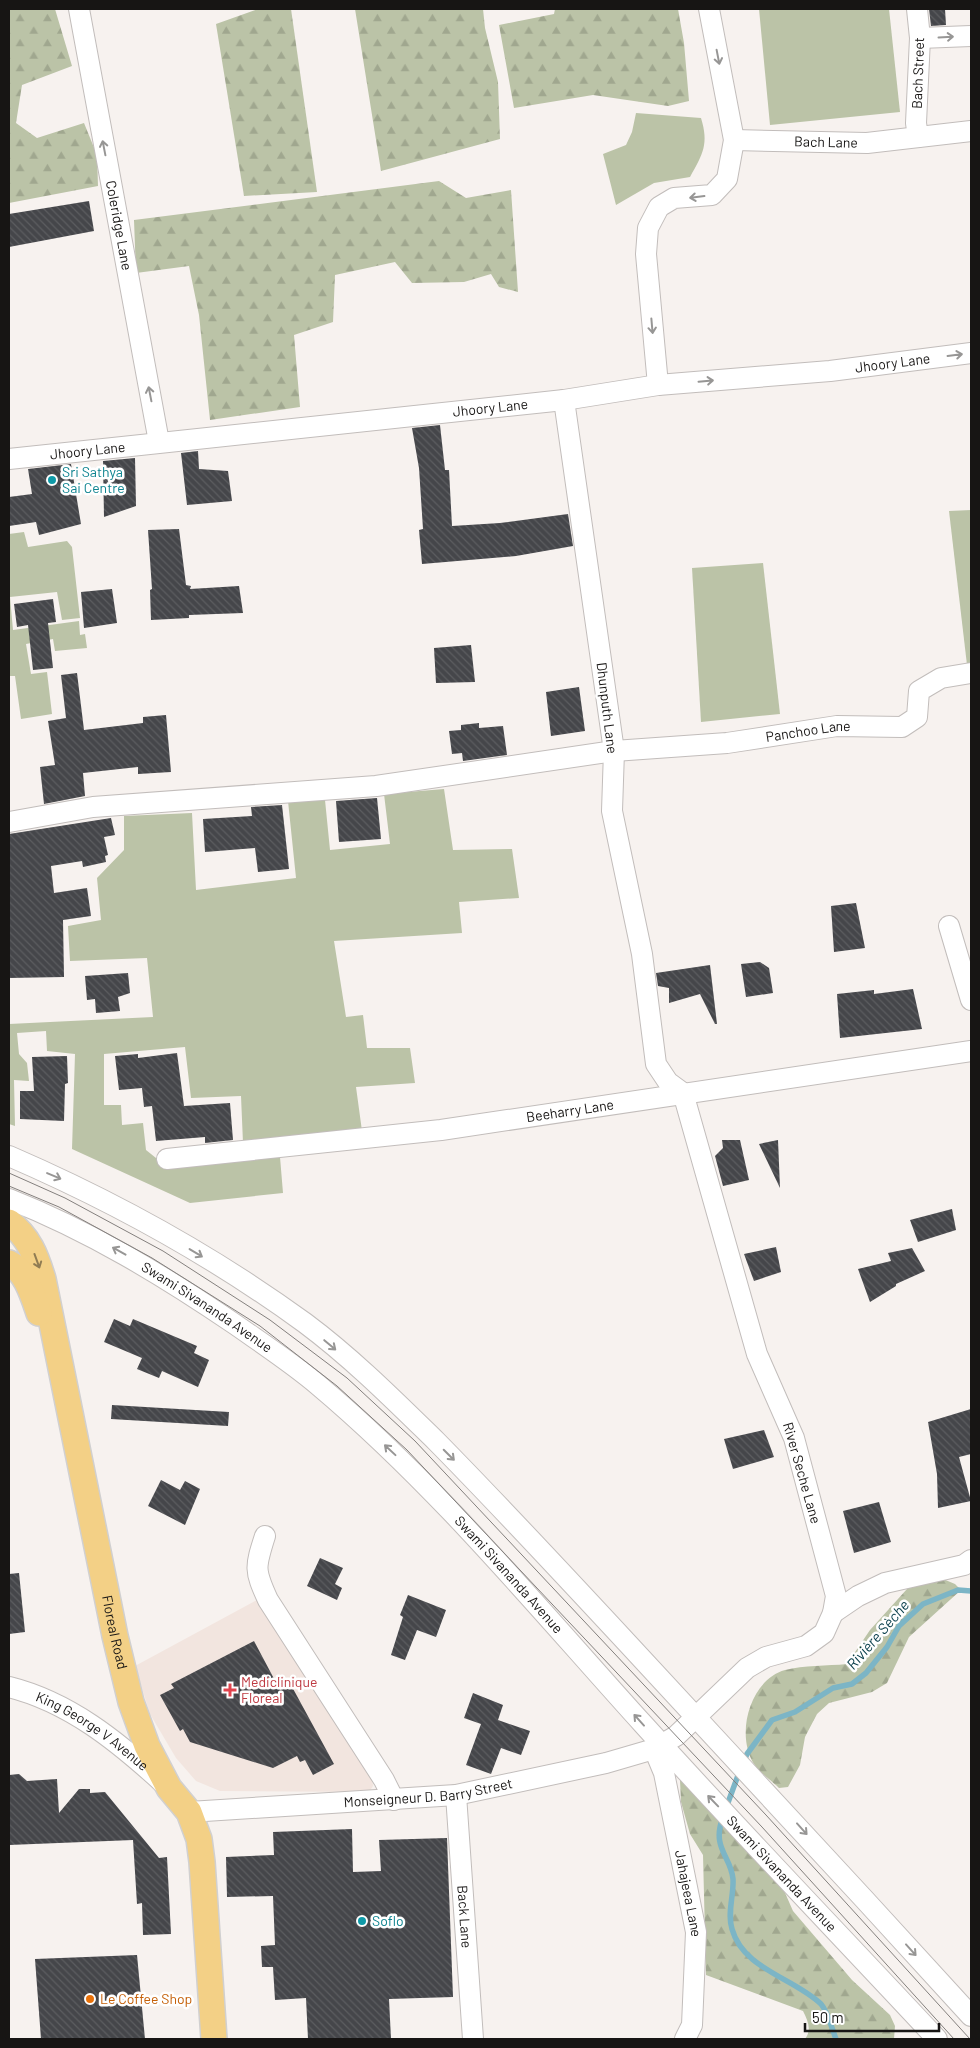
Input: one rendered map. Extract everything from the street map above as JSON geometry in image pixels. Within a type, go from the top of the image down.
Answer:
[{"type":"main road","name":"Floreal Road","points":[[9,1222],[20,1231],[36,1257],[43,1279],[115,1636],[131,1702],[147,1746],[169,1788],[189,1812],[199,1839],[214,2039]]},
{"type":"main road","points":[[9,1262],[17,1267],[33,1295],[62,1377]]},
{"type":"street","name":"Coleridge Lane","points":[[80,9],[159,442]]},
{"type":"street","points":[[658,385],[646,254],[648,228],[659,207],[674,198],[712,195],[727,179],[734,140],[709,9]]},
{"type":"street","name":"Bach Street","points":[[917,9],[920,38],[916,123],[918,137]]},
{"type":"street","points":[[920,38],[971,36]]},
{"type":"street","name":"Bach Lane","points":[[734,140],[867,143],[971,131]]},
{"type":"street","name":"Jhoory Lane","points":[[9,458],[564,400],[658,385],[830,371],[971,353]]},
{"type":"street","name":"Dhunputh Lane","points":[[564,400],[614,751],[612,811],[642,954],[656,1064],[668,1082],[683,1093]]},
{"type":"street","name":"Panchoo Lane","points":[[614,751],[727,743],[837,726],[902,727],[917,717],[918,691],[942,678],[971,674]]},
{"type":"street","points":[[9,822],[93,807],[376,786],[614,751]]},
{"type":"street","points":[[949,926],[971,1000]]},
{"type":"street","name":"Beeharry Lane","points":[[168,1159],[441,1130],[971,1051]]},
{"type":"street","name":"River Seche Lane","points":[[658,1747],[697,1716],[747,1668],[766,1657],[806,1646],[824,1633],[833,1613],[836,1596],[794,1438],[757,1354],[683,1093]]},
{"type":"street","points":[[9,1156],[66,1181],[149,1224],[227,1271],[306,1324],[385,1391],[460,1466],[697,1716],[971,2016]]},
{"type":"street","name":"Swami Sivananda Avenue","points":[[9,1199],[41,1211],[133,1259],[198,1299],[316,1383],[395,1454],[485,1548],[658,1747],[755,1844],[937,2039]]},
{"type":"street","points":[[265,1536],[256,1565],[258,1578],[268,1600],[384,1780],[394,1800]]},
{"type":"street","points":[[833,1613],[858,1596],[885,1583],[964,1565],[971,1560]]},
{"type":"street","name":"King George V Avenue","points":[[9,1687],[50,1700],[77,1715],[129,1752],[169,1788]]},
{"type":"street","name":"Monseigneur D. Barry Street","points":[[189,1812],[456,1795],[606,1763],[658,1747]]},
{"type":"street","name":"Jahajeea Lane","points":[[658,1747],[696,1932],[692,2025],[685,2039]]},
{"type":"street","name":"Back Lane","points":[[456,1795],[473,2039]]},
{"type":"shaded area","name":"Mediclinique Floreal","points":[[257,1600],[371,1771],[373,1786],[369,1792],[220,1791],[196,1781],[176,1758],[150,1714],[135,1666]]},
{"type":"green space","points":[[9,9],[55,9],[72,66],[22,85],[16,123],[37,138],[84,123],[97,155],[98,186],[9,203]]},
{"type":"green space","points":[[258,9],[291,9],[317,192],[244,196],[216,24]]},
{"type":"green space","points":[[355,9],[483,9],[485,28],[498,82],[500,139],[381,171]]},
{"type":"green space","points":[[555,9],[678,9],[684,43],[689,101],[668,106],[593,95],[514,108],[499,25],[554,14]]},
{"type":"green space","points":[[759,9],[889,9],[900,112],[770,125]]},
{"type":"green space","points":[[636,113],[701,118],[704,135],[703,149],[690,177],[654,183],[616,205],[603,154],[626,145],[632,132]]},
{"type":"green space","points":[[439,181],[466,198],[511,190],[518,292],[499,287],[491,274],[464,282],[412,283],[395,262],[335,275],[333,322],[294,335],[300,407],[210,420],[199,315],[189,266],[136,273],[134,220]]},
{"type":"green space","points":[[971,510],[971,664],[967,665],[949,511]]},
{"type":"green space","points":[[24,532],[28,547],[67,541],[72,547],[80,618],[62,620],[57,592],[10,597],[13,630],[79,621],[80,635],[85,634],[87,648],[55,651],[53,639],[26,644],[31,674],[47,672],[52,714],[21,719],[15,676],[9,676],[9,534]]},
{"type":"green space","points":[[763,563],[780,714],[701,722],[692,568]]},
{"type":"green space","points":[[444,789],[453,850],[512,849],[519,898],[459,902],[462,933],[334,941],[346,1017],[363,1015],[367,1048],[410,1048],[415,1083],[356,1087],[362,1131],[243,1143],[241,1096],[191,1098],[185,1047],[104,1054],[104,1105],[121,1105],[122,1125],[143,1123],[146,1150],[166,1166],[280,1157],[283,1193],[190,1203],[72,1149],[75,1054],[47,1051],[46,1031],[17,1033],[19,1054],[27,1063],[29,1081],[14,1080],[15,1126],[9,1124],[9,1024],[153,1017],[147,958],[70,961],[68,926],[101,920],[97,878],[124,850],[124,816],[192,813],[196,890],[296,878],[288,801],[325,800],[330,850],[390,844],[384,794]]},
{"type":"green space","points":[[931,1574],[955,1584],[961,1590],[909,1637],[887,1683],[872,1692],[829,1703],[817,1714],[805,1737],[800,1765],[788,1787],[779,1788],[754,1764],[748,1752],[746,1724],[755,1696],[773,1676],[785,1670],[808,1666],[847,1664],[870,1630],[916,1579]]},
{"type":"green space","points":[[680,1780],[782,1886],[793,1911],[852,1980],[890,2015],[895,2026],[894,2039],[805,2039],[809,2029],[803,2011],[706,1975],[703,1855],[690,1834],[681,1802]]},
{"type":"building","points":[[929,9],[945,9],[946,25],[931,26]]},
{"type":"building","points":[[89,201],[94,231],[9,247],[9,214]]},
{"type":"building","points":[[440,425],[445,470],[449,470],[452,526],[500,523],[568,514],[573,546],[516,556],[422,564],[419,530],[423,529],[419,468],[412,428]]},
{"type":"building","points":[[198,451],[199,469],[228,471],[232,501],[187,505],[181,453]]},
{"type":"building","points":[[135,458],[136,506],[104,517],[103,461]]},
{"type":"building","name":"Sri Sathya Sai Centre","points":[[71,464],[81,524],[39,535],[36,522],[9,526],[9,497],[32,494],[28,469]]},
{"type":"building","points":[[179,529],[186,585],[191,586],[190,589],[239,586],[243,613],[189,615],[189,618],[151,620],[150,590],[152,589],[148,530]]},
{"type":"building","points":[[112,589],[117,623],[84,628],[81,592]]},
{"type":"building","points":[[53,599],[56,622],[48,623],[53,668],[33,670],[28,625],[17,627],[14,604]]},
{"type":"building","points":[[471,645],[475,682],[436,683],[434,648]]},
{"type":"building","points":[[77,673],[84,730],[143,723],[143,717],[166,715],[171,772],[138,774],[138,767],[83,773],[85,796],[44,804],[40,767],[55,765],[48,721],[66,718],[61,675]]},
{"type":"building","points":[[579,687],[585,731],[551,736],[546,692]]},
{"type":"building","points":[[479,723],[479,728],[503,726],[507,755],[463,761],[462,753],[452,754],[449,731],[461,730],[461,725]]},
{"type":"building","points":[[377,798],[381,839],[339,842],[336,801]]},
{"type":"building","points":[[282,805],[289,869],[258,872],[255,848],[205,852],[203,819],[252,816],[251,807]]},
{"type":"building","points":[[111,818],[115,835],[104,837],[108,855],[105,856],[106,862],[83,867],[82,861],[51,866],[54,893],[87,888],[91,916],[63,920],[64,977],[9,978],[9,834]]},
{"type":"building","points":[[856,903],[865,948],[834,952],[831,906]]},
{"type":"building","points":[[760,962],[769,968],[773,993],[746,997],[741,964]]},
{"type":"building","points":[[710,965],[717,1024],[715,1024],[700,994],[669,1003],[669,988],[658,986],[656,973]]},
{"type":"building","points":[[128,973],[130,993],[118,997],[120,1011],[96,1013],[95,999],[87,1000],[85,976]]},
{"type":"building","points":[[913,989],[922,1029],[840,1038],[837,994],[874,990],[874,994]]},
{"type":"building","points":[[177,1053],[184,1106],[230,1103],[233,1140],[205,1143],[205,1137],[156,1141],[152,1106],[144,1107],[142,1088],[119,1090],[115,1056],[138,1054],[138,1058]]},
{"type":"building","points":[[67,1056],[68,1083],[65,1084],[64,1121],[20,1119],[20,1091],[34,1091],[32,1057]]},
{"type":"building","points":[[722,1140],[740,1140],[749,1180],[723,1186],[715,1156],[723,1148]]},
{"type":"building","points":[[778,1140],[780,1188],[759,1144]]},
{"type":"building","points":[[952,1209],[956,1230],[918,1242],[910,1220]]},
{"type":"building","points":[[776,1247],[781,1272],[754,1281],[744,1254]]},
{"type":"building","points":[[912,1248],[925,1271],[896,1284],[896,1286],[870,1302],[858,1269],[891,1261],[888,1253]]},
{"type":"building","points":[[114,1319],[130,1326],[133,1319],[197,1346],[194,1353],[209,1360],[198,1387],[162,1371],[159,1378],[137,1369],[142,1358],[104,1342]]},
{"type":"building","points":[[112,1405],[229,1412],[228,1426],[111,1419]]},
{"type":"building","points":[[971,1409],[971,1454],[959,1457],[971,1501],[938,1508],[937,1474],[928,1422]]},
{"type":"building","points":[[764,1430],[774,1457],[733,1469],[724,1439]]},
{"type":"building","points":[[161,1480],[180,1490],[185,1481],[200,1489],[185,1525],[148,1506]]},
{"type":"building","points":[[879,1502],[891,1542],[854,1553],[843,1511]]},
{"type":"building","points":[[320,1558],[343,1568],[335,1584],[342,1588],[337,1600],[307,1586]]},
{"type":"building","points":[[19,1573],[25,1632],[9,1634],[9,1574]]},
{"type":"building","points":[[408,1595],[446,1610],[436,1637],[417,1630],[405,1660],[391,1655],[403,1617],[400,1615]]},
{"type":"building","points":[[254,1641],[280,1690],[291,1685],[334,1764],[313,1775],[305,1760],[300,1762],[297,1756],[273,1768],[190,1742],[183,1729],[180,1731],[160,1695],[174,1688],[171,1684]]},
{"type":"building","points":[[473,1693],[503,1705],[498,1720],[530,1731],[521,1755],[501,1748],[491,1774],[466,1765],[481,1724],[464,1718]]},
{"type":"building","points":[[19,1774],[27,1781],[57,1779],[59,1813],[79,1789],[90,1789],[90,1793],[105,1792],[159,1858],[167,1857],[171,1934],[143,1935],[142,1903],[137,1904],[133,1840],[9,1845],[9,1775]]},
{"type":"building","name":"Soflo","points":[[352,1829],[353,1872],[381,1871],[379,1840],[447,1838],[453,1997],[389,1999],[391,2039],[308,2039],[306,1998],[275,2000],[273,1967],[262,1967],[261,1946],[275,1945],[273,1896],[227,1897],[226,1857],[274,1855],[273,1832]]},
{"type":"building","name":"Le Coffee Shop","points":[[137,1955],[145,2039],[41,2039],[35,1959]]},
{"type":"waterway","name":"Rivière Sèche","points":[[744,1761],[772,1720],[795,1712],[833,1688],[852,1684],[866,1673],[887,1647],[899,1626],[923,1604],[958,1590],[971,1591]]},
{"type":"waterway","name":"Rivière Sèche","points":[[726,1808],[740,1770]]},
{"type":"waterway","name":"Rivière Sèche","points":[[723,1817],[719,1837],[720,1844],[732,1871],[731,1923],[738,1943],[747,1954],[770,1972],[810,1995],[821,2004],[828,2016],[836,2039]]},
{"type":"tram line","points":[[9,1173],[65,1198],[163,1251],[270,1320],[347,1378],[415,1441],[766,1815],[970,2039]]},
{"type":"tram line","points":[[9,1186],[59,1207],[152,1258],[260,1326],[337,1386],[407,1450],[762,1827],[954,2039]]},
{"type":"place","name":"Sri Sathya Sai Centre","points":[[52,480]]},
{"type":"place","name":"Mediclinique Floreal","points":[[230,1690]]},
{"type":"place","name":"Soflo","points":[[362,1921]]},
{"type":"place","name":"Le Coffee Shop","points":[[90,1999]]}]
